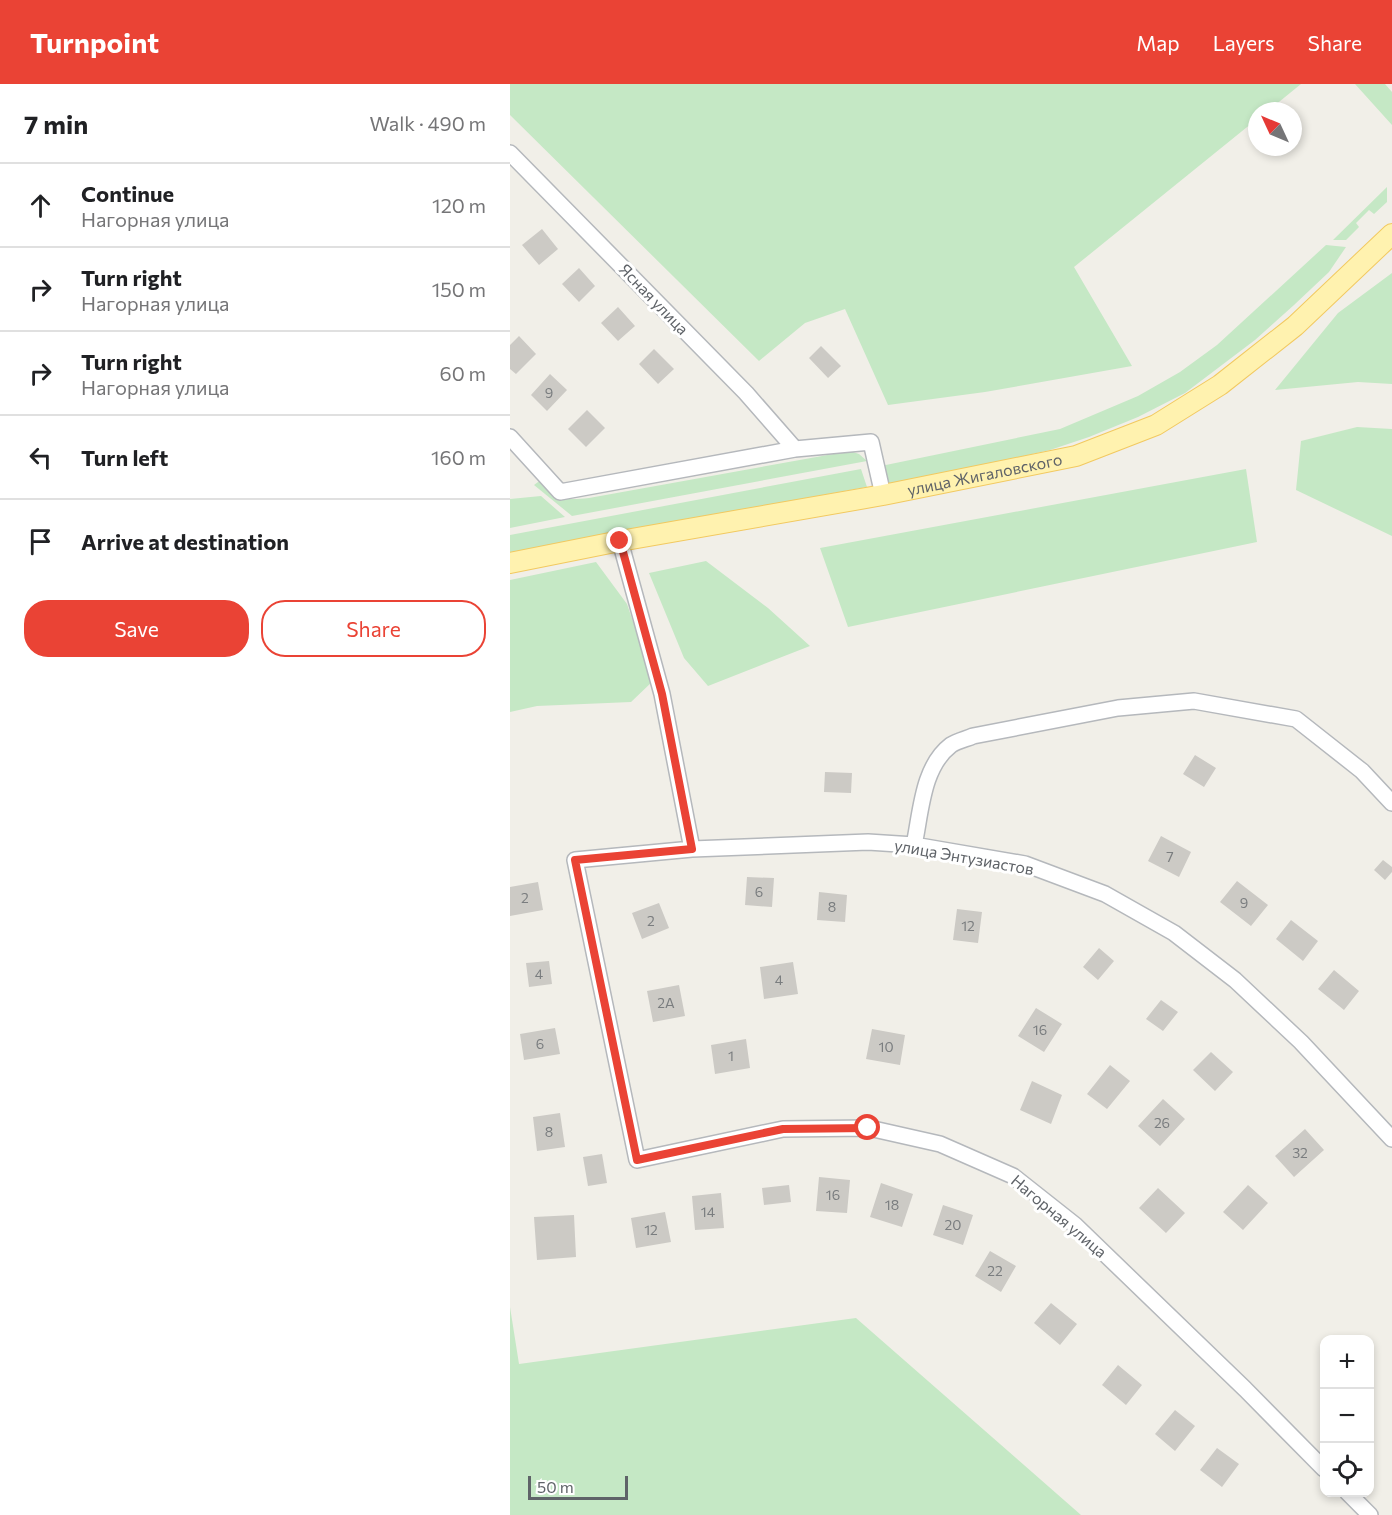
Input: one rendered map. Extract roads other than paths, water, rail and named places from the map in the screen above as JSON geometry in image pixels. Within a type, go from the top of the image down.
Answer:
[{"type":"main road","name":"улица Жигаловского","points":[[510,563],[620,541],[883,495],[1076,456],[1156,425],[1220,385],[1295,326],[1392,234]]},
{"type":"street","name":"Ясная улица","points":[[510,153],[746,393],[795,449]]},
{"type":"street","points":[[510,437],[560,492],[795,449],[871,442],[883,495]]},
{"type":"street","points":[[620,541],[662,694],[692,849]]},
{"type":"street","points":[[914,845],[927,781],[936,762],[951,745],[973,736],[1118,708],[1194,701],[1296,718],[1362,771],[1392,802]]},
{"type":"street","name":"улица Энтузиастов","points":[[692,849],[868,842],[914,845],[1025,864],[1104,894],[1174,933],[1235,980],[1301,1042],[1392,1139]]},
{"type":"street","name":"Нагорная улица","points":[[692,849],[575,860],[637,1160],[783,1129],[868,1128],[940,1144],[1014,1176],[1075,1225],[1320,1465]]},
{"type":"street","points":[[1352,1497],[1370,1515]]}]
